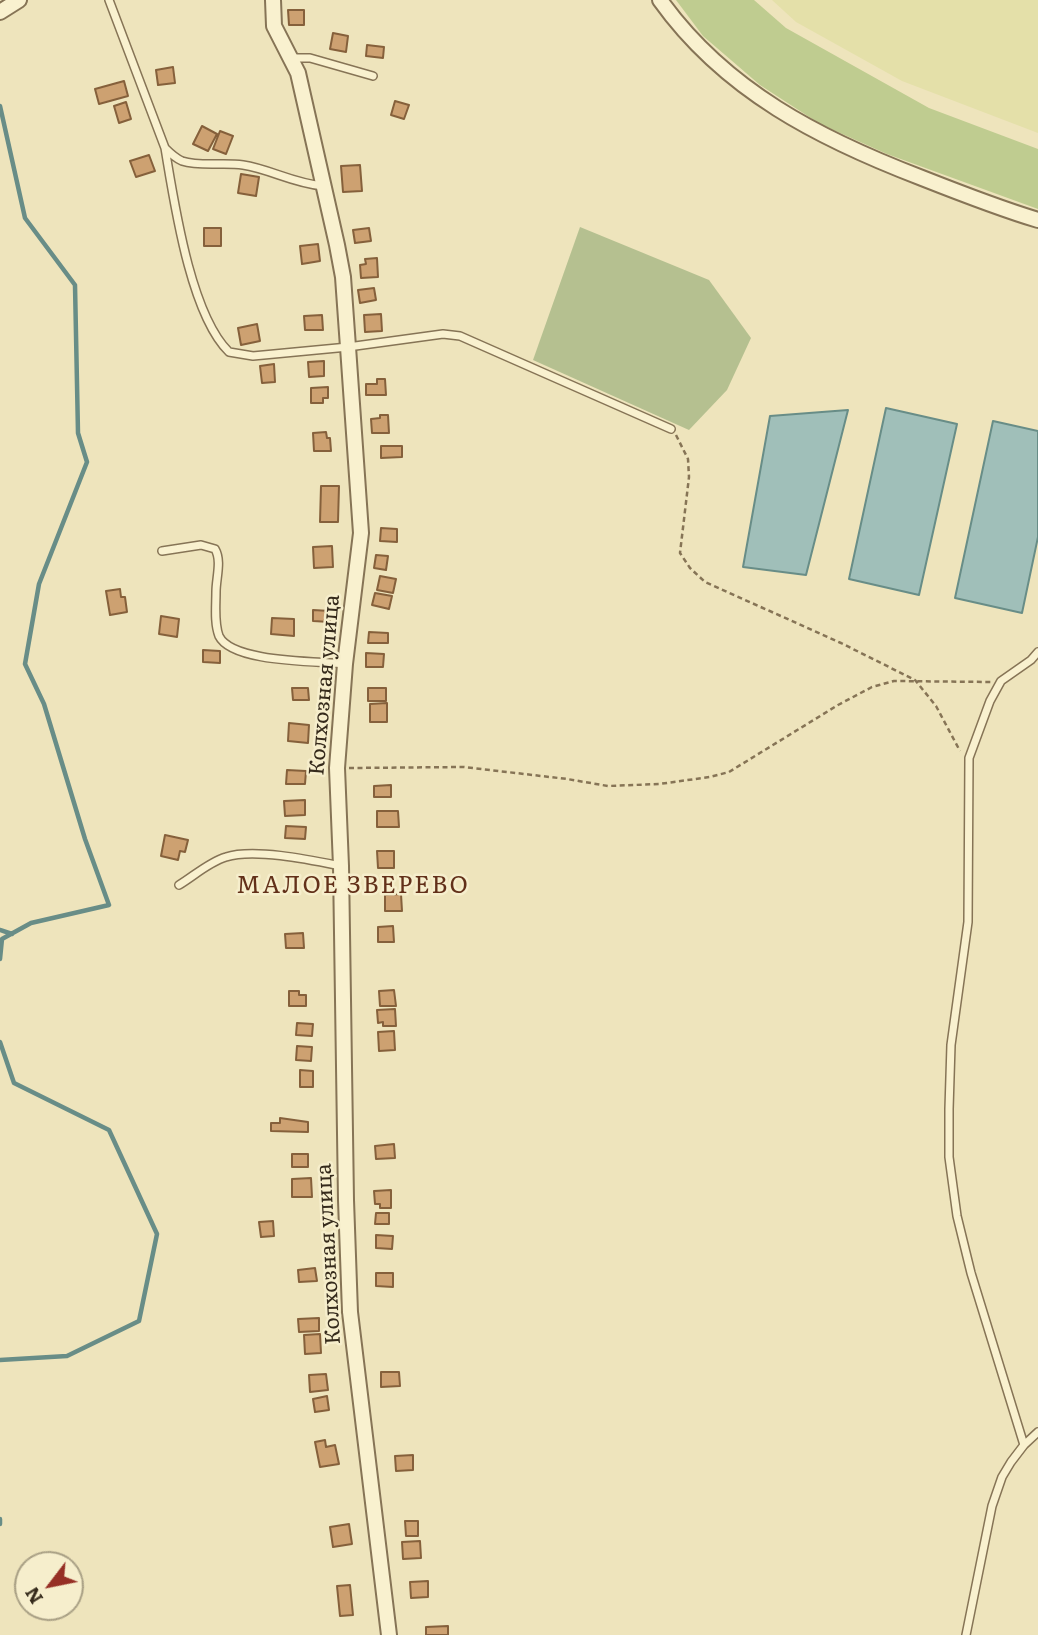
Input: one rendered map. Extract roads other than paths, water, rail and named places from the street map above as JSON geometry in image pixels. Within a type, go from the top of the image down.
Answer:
[{"type":"street","points":[[0,12],[19,0]]},
{"type":"street","name":"Колхозная улица","points":[[273,0],[274,26],[298,73],[343,278],[348,347],[361,533],[345,664],[337,768],[346,1200],[350,1312],[389,1635]]},
{"type":"street","points":[[660,0],[699,49],[743,85],[796,122],[857,153],[998,208],[1038,220]]},
{"type":"lane","points":[[109,0],[165,148],[189,267],[212,330],[229,352],[253,356],[443,334],[460,335],[671,429]]},
{"type":"lane","points":[[292,58],[310,58],[373,76]]},
{"type":"lane","points":[[165,148],[174,157],[185,162],[247,166],[304,184],[323,186]]},
{"type":"lane","points":[[162,551],[201,545],[215,549],[219,562],[216,578],[217,630],[220,639],[227,645],[261,656],[345,664]]},
{"type":"lane","points":[[1024,1444],[971,1273],[957,1216],[949,1157],[951,1045],[968,922],[969,758],[990,701],[1001,681],[1038,652]]},
{"type":"lane","points":[[179,885],[216,861],[235,855],[285,857],[341,866]]},
{"type":"lane","points":[[966,1635],[992,1506],[1002,1477],[1024,1444],[1038,1432]]},
{"type":"water","points":[[886,408],[957,424],[919,595],[849,579]]},
{"type":"water","points":[[848,410],[806,575],[743,567],[770,416]]},
{"type":"water","points":[[993,421],[1038,431],[1038,537],[1022,613],[955,598]]},
{"type":"waterway","points":[[0,106],[25,218],[75,285],[78,433],[87,462],[39,584],[25,664],[44,704],[85,839],[109,905],[31,923],[2,939],[0,959]]},
{"type":"waterway","points":[[0,930],[12,934]]},
{"type":"waterway","points":[[0,1042],[14,1083],[109,1130],[157,1234],[139,1321],[67,1356],[0,1360]]},
{"type":"waterway","points":[[0,1519],[0,1524]]},
{"type":"district","name":"МАЛОЕ ЗВЕРЕВО","points":[[353,886]]}]
